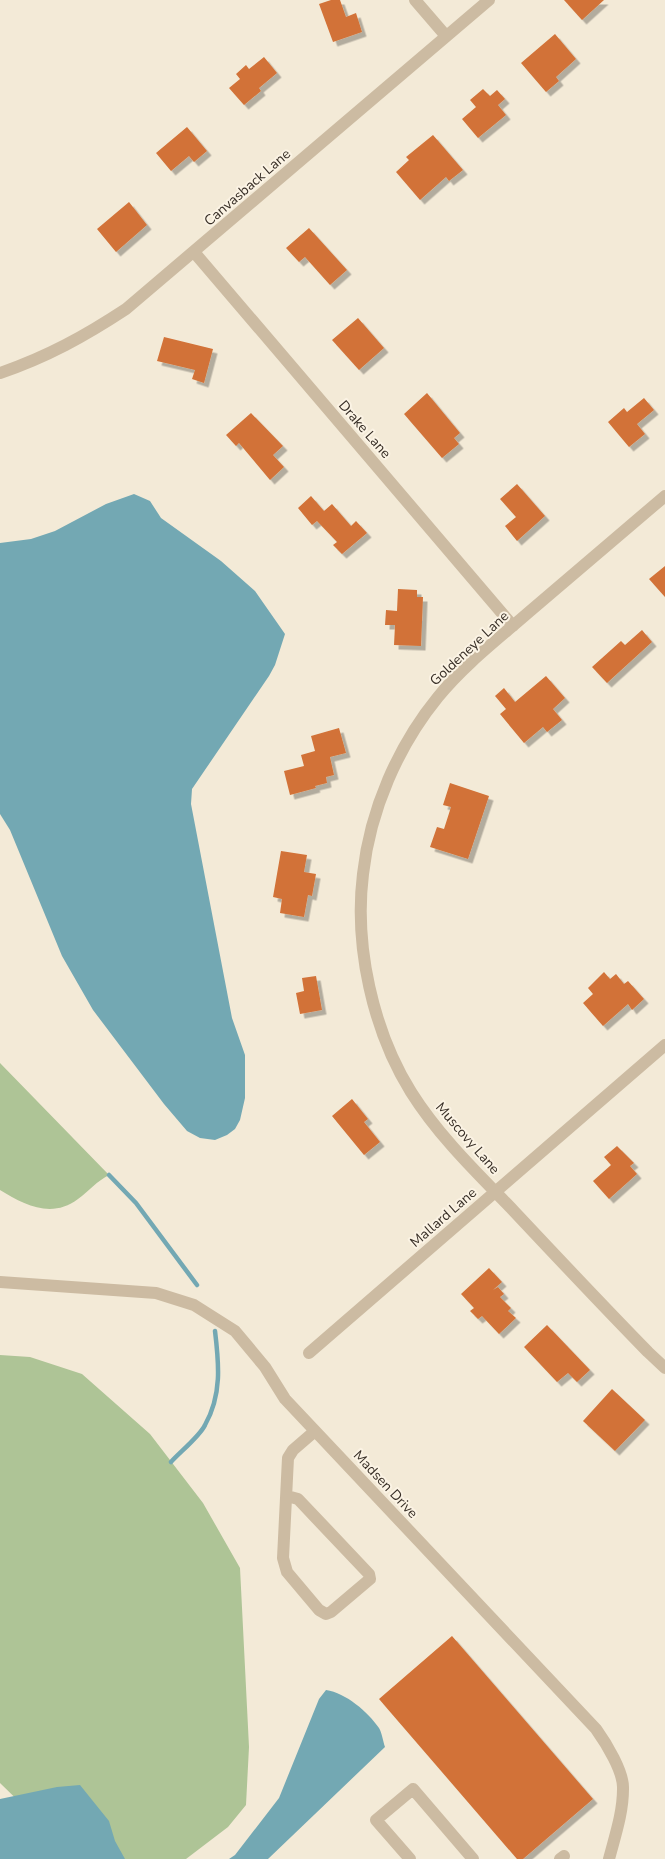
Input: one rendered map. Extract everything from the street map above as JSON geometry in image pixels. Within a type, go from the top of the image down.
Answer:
[{"type":"street","points":[[415,0],[446,36]]},
{"type":"street","name":"Canvasback Lane","points":[[4,372],[54,352],[89,334],[126,309],[489,0]]},
{"type":"street","name":"Drake Lane","points":[[194,252],[513,626]]},
{"type":"street","name":"Goldeneye Lane","points":[[363,870],[378,806],[395,764],[412,733],[438,696],[462,671],[513,626],[665,496]]},
{"type":"street","name":"Muscovy Lane","points":[[363,870],[361,920],[366,970],[376,1013],[389,1049],[410,1090],[439,1131],[495,1192],[665,1368]]},
{"type":"street","name":"Mallard Lane","points":[[309,1353],[665,1045]]},
{"type":"street","name":"Madsen Drive","points":[[0,1282],[156,1293],[194,1305],[235,1331],[265,1367],[285,1398],[589,1722],[609,1747],[624,1788],[619,1826],[609,1859]]},
{"type":"street","points":[[287,1496],[298,1499],[370,1574],[370,1579],[331,1612],[326,1614],[313,1603],[288,1572],[284,1564],[288,1458],[293,1450],[315,1431]]},
{"type":"street","points":[[410,1859],[376,1820],[413,1789],[473,1859]]},
{"type":"green space","points":[[0,1063],[109,1175],[68,1205],[48,1209],[38,1208],[19,1201],[0,1190]]},
{"type":"green space","points":[[0,1355],[30,1357],[82,1374],[150,1434],[203,1503],[240,1568],[249,1747],[246,1805],[228,1827],[186,1859],[114,1859],[38,1820],[0,1783]]},
{"type":"water","points":[[134,494],[150,501],[161,518],[221,561],[255,591],[285,634],[275,665],[269,676],[192,789],[191,804],[232,1018],[245,1055],[245,1098],[240,1120],[235,1129],[215,1140],[200,1138],[187,1131],[164,1104],[93,1010],[62,956],[10,830],[0,814],[0,543],[31,539],[55,531],[106,504]]},
{"type":"water","points":[[326,1690],[349,1699],[369,1716],[380,1730],[385,1747],[268,1859],[229,1859],[235,1855],[279,1798],[319,1699]]},
{"type":"water","points":[[80,1785],[109,1821],[115,1841],[125,1859],[0,1859],[0,1799],[57,1787]]},
{"type":"building","points":[[331,0],[340,0],[346,17],[356,13],[362,32],[333,42],[319,4]]},
{"type":"building","points":[[564,0],[604,0],[582,20]]},
{"type":"building","points":[[555,34],[576,59],[556,77],[559,81],[546,92],[521,63]]},
{"type":"building","points":[[264,57],[277,73],[259,88],[261,91],[244,105],[229,88],[240,79],[236,74],[246,65],[249,69]]},
{"type":"building","points":[[483,89],[490,96],[497,90],[505,99],[498,105],[506,115],[478,138],[462,119],[476,107],[470,100]]},
{"type":"building","points":[[187,127],[207,151],[194,162],[189,156],[171,171],[156,153]]},
{"type":"building","points":[[433,135],[463,170],[449,181],[446,177],[420,200],[396,172],[409,160],[406,157]]},
{"type":"building","points":[[129,202],[147,225],[116,252],[97,229]]},
{"type":"building","points":[[309,228],[347,270],[330,285],[305,257],[299,262],[286,248]]},
{"type":"building","points":[[358,318],[384,348],[359,370],[332,340]]},
{"type":"building","points":[[164,337],[213,349],[204,383],[192,379],[195,370],[157,361]]},
{"type":"building","points":[[427,393],[460,433],[454,438],[459,444],[442,458],[404,414]]},
{"type":"building","points":[[644,398],[654,410],[637,424],[645,434],[629,447],[608,422],[624,408],[627,412]]},
{"type":"building","points":[[251,413],[283,446],[273,455],[284,467],[270,480],[239,443],[236,446],[226,435]]},
{"type":"building","points":[[517,484],[545,516],[517,541],[505,526],[516,517],[500,499]]},
{"type":"building","points":[[311,496],[324,511],[332,504],[351,526],[356,521],[367,533],[342,554],[333,545],[337,542],[317,521],[312,525],[298,508]]},
{"type":"building","points":[[665,566],[665,597],[649,579]]},
{"type":"building","points":[[398,589],[417,590],[417,597],[423,597],[421,646],[394,645],[395,625],[385,625],[386,610],[397,611]]},
{"type":"building","points":[[642,630],[652,642],[607,683],[592,667],[621,641],[625,645]]},
{"type":"building","points":[[546,676],[565,698],[553,709],[562,720],[547,732],[543,727],[524,743],[500,714],[506,709],[495,696],[504,688],[515,702]]},
{"type":"building","points":[[339,728],[346,753],[330,757],[334,775],[326,777],[327,783],[315,786],[316,788],[290,795],[284,771],[304,766],[301,755],[315,751],[311,736]]},
{"type":"building","points":[[450,783],[489,796],[468,859],[430,847],[437,827],[444,829],[451,807],[443,805]]},
{"type":"building","points":[[281,851],[307,855],[304,872],[316,874],[312,896],[308,895],[304,917],[280,913],[282,899],[273,897]]},
{"type":"building","points":[[604,972],[610,979],[616,974],[624,984],[628,981],[644,999],[632,1010],[628,1004],[603,1026],[583,1003],[593,994],[588,988]]},
{"type":"building","points":[[316,976],[322,1010],[300,1014],[296,993],[304,991],[302,978]]},
{"type":"building","points":[[352,1099],[368,1119],[364,1122],[380,1142],[364,1155],[332,1116]]},
{"type":"building","points":[[617,1146],[634,1163],[630,1166],[637,1174],[609,1199],[593,1181],[611,1165],[604,1157]]},
{"type":"building","points":[[489,1268],[502,1282],[493,1290],[498,1287],[504,1294],[500,1297],[511,1308],[508,1311],[516,1318],[499,1334],[482,1316],[478,1319],[470,1311],[474,1308],[461,1294]]},
{"type":"building","points":[[547,1325],[590,1370],[577,1382],[568,1373],[557,1382],[524,1347]]},
{"type":"building","points":[[612,1389],[645,1420],[615,1451],[583,1421]]},
{"type":"building","points":[[452,1636],[593,1799],[523,1859],[517,1859],[379,1699]]},
{"type":"waterway","points":[[109,1175],[136,1203],[197,1285]]},
{"type":"waterway","points":[[171,1462],[199,1434],[210,1414],[217,1391],[218,1379],[215,1331]]}]
